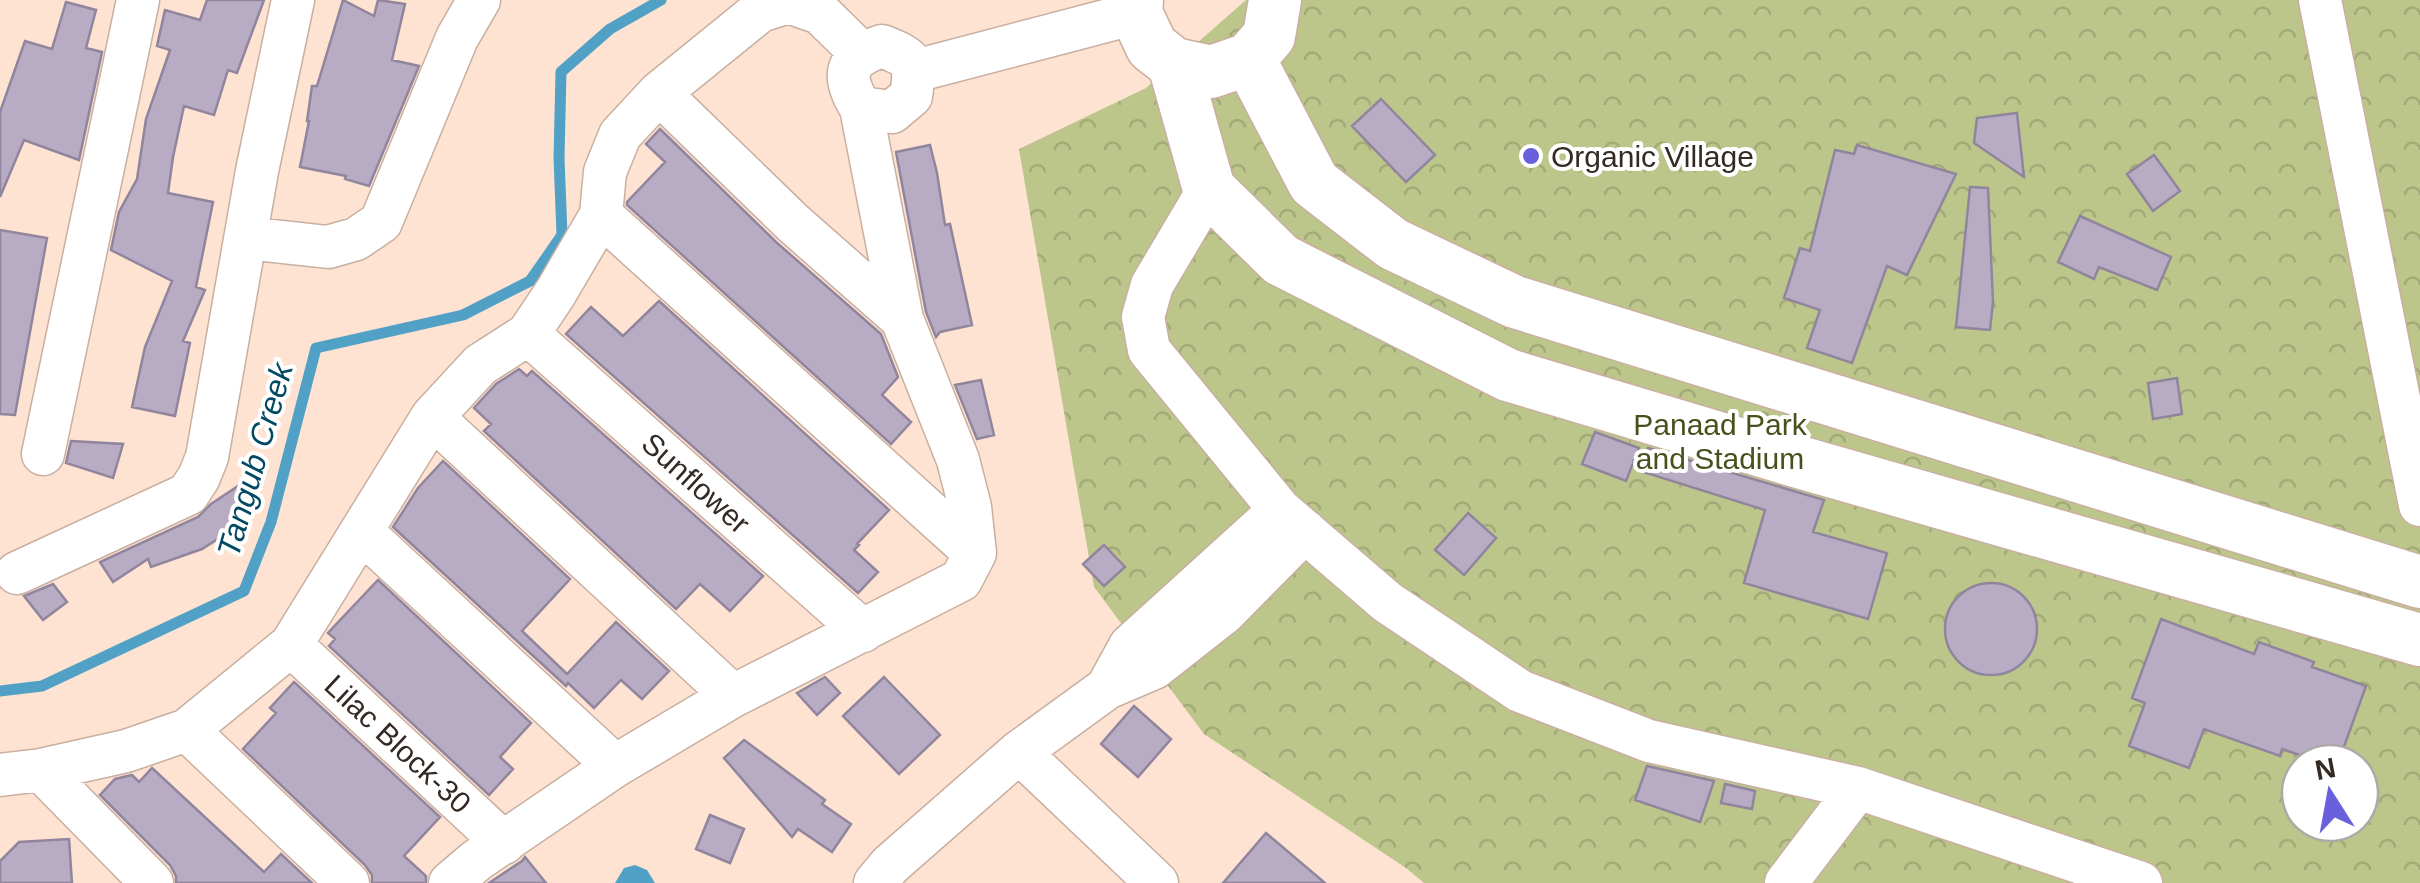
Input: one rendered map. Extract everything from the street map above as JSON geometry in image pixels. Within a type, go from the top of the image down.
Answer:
[{"type":"street","points":[[43,454],[138,0]]},
{"type":"street","points":[[17,573],[188,494],[199,477],[206,457],[293,0]]},
{"type":"street","points":[[246,238],[328,248],[356,240],[380,222],[450,54],[479,0]]},
{"type":"street","points":[[915,70],[1136,6],[1152,47],[1174,64],[1212,72],[1249,58],[1269,36],[1275,0]]},
{"type":"street","points":[[2320,0],[2420,505]]},
{"type":"street","points":[[20,772],[126,751],[187,730],[291,645],[432,416],[480,365],[528,334],[556,292],[602,215],[605,172],[620,135],[659,93],[760,11],[788,2],[820,13],[861,53]]},
{"type":"street","points":[[450,883],[477,860],[615,766],[733,696],[961,580],[975,554],[970,506],[958,460],[902,318],[860,108],[848,88],[850,67],[861,53],[882,46],[905,55],[915,70],[911,96],[892,112],[860,108]]},
{"type":"street","points":[[1249,58],[1314,183],[1394,244],[1515,302],[2420,582]]},
{"type":"street","points":[[1174,64],[1209,190],[1282,260],[1508,375],[2420,640]]},
{"type":"street","points":[[659,93],[793,224],[902,318]]},
{"type":"street","points":[[1209,190],[1152,285],[1143,317],[1149,350],[1293,521],[1388,602],[1520,691],[1649,740],[1858,788],[2141,883]]},
{"type":"street","points":[[602,215],[975,554]]},
{"type":"street","name":"Sunflower","points":[[528,334],[863,631]]},
{"type":"street","points":[[432,416],[733,696]]},
{"type":"street","points":[[874,883],[1019,752],[1107,688],[1154,668],[1224,613],[1293,521]]},
{"type":"street","points":[[362,532],[615,766]]},
{"type":"street","name":"Lilac Block-30","points":[[291,645],[504,843]]},
{"type":"street","points":[[187,730],[348,883]]},
{"type":"street","points":[[1019,752],[1157,883]]},
{"type":"street","points":[[20,772],[152,883]]},
{"type":"street","points":[[1786,883],[1858,788]]},
{"type":"green space","name":"Panaad Park and Stadium","points":[[1246,0],[2420,0],[2420,883],[1424,883],[1204,734],[1094,587],[1019,149],[1146,88]]},
{"type":"water","points":[[635,865],[647,870],[655,883],[615,883],[624,868]]},
{"type":"building","points":[[207,0],[264,0],[237,73],[228,70],[214,115],[184,106],[173,157],[168,193],[213,202],[196,287],[205,290],[183,341],[190,343],[175,416],[132,407],[145,347],[172,281],[111,250],[119,212],[137,179],[146,119],[170,50],[157,46],[165,10],[200,20]]},
{"type":"building","points":[[343,0],[374,16],[378,0],[405,4],[392,60],[419,66],[369,186],[345,179],[346,176],[300,167],[312,86],[317,86]]},
{"type":"building","points":[[66,2],[96,10],[86,48],[102,52],[79,160],[24,140],[0,197],[0,112],[25,41],[52,49]]},
{"type":"building","points":[[1381,99],[1435,155],[1406,182],[1352,126]]},
{"type":"building","points":[[2017,113],[2024,177],[1974,143],[1977,118]]},
{"type":"building","points":[[660,129],[776,242],[881,334],[898,377],[882,395],[911,422],[891,444],[627,205],[665,162],[646,144]]},
{"type":"building","points":[[930,145],[945,225],[950,224],[972,325],[940,332],[936,337],[926,312],[896,152]]},
{"type":"building","points":[[1857,145],[1956,174],[1907,275],[1887,266],[1852,363],[1807,348],[1820,310],[1784,298],[1800,248],[1810,251],[1835,150],[1854,154]]},
{"type":"building","points":[[2154,155],[2180,191],[2153,211],[2127,174]]},
{"type":"building","points":[[1970,187],[1988,188],[1993,302],[1990,330],[1956,327]]},
{"type":"building","points":[[2080,216],[2171,257],[2157,290],[2099,267],[2094,279],[2058,262]]},
{"type":"building","points":[[0,230],[47,238],[15,415],[0,414]]},
{"type":"building","points":[[659,301],[889,510],[854,550],[878,572],[858,593],[566,334],[591,307],[623,336]]},
{"type":"building","points":[[519,369],[527,376],[532,371],[763,576],[730,611],[700,584],[676,609],[484,431],[491,424],[474,408],[496,384]]},
{"type":"building","points":[[2177,378],[2182,414],[2153,419],[2148,383]]},
{"type":"building","points":[[981,380],[994,435],[977,439],[955,385]]},
{"type":"building","points":[[1595,432],[1639,448],[1626,481],[1582,464]]},
{"type":"building","points":[[71,441],[123,444],[113,478],[66,463]]},
{"type":"building","points":[[1648,448],[1824,500],[1813,532],[1887,553],[1868,619],[1744,583],[1765,510],[1640,471]]},
{"type":"building","points":[[443,461],[570,579],[522,631],[567,674],[616,622],[669,671],[642,699],[621,680],[594,708],[393,527],[418,488]]},
{"type":"building","points":[[250,478],[224,535],[202,549],[151,567],[148,559],[113,582],[100,562],[198,517]]},
{"type":"building","points":[[1468,513],[1496,538],[1464,575],[1435,550]]},
{"type":"building","points":[[1104,545],[1125,567],[1104,586],[1083,564]]},
{"type":"building","points":[[378,580],[531,723],[500,757],[513,769],[489,795],[329,646],[335,639],[328,633]]},
{"type":"building","points":[[1991,583],[2009,587],[2023,597],[2033,611],[2037,629],[2033,647],[2023,661],[2009,671],[1991,675],[1973,671],[1959,661],[1949,647],[1945,629],[1949,611],[1959,597],[1973,587]]},
{"type":"building","points":[[53,584],[67,602],[43,620],[24,596]]},
{"type":"building","points":[[2161,619],[2254,654],[2259,642],[2366,686],[2345,743],[2280,743],[2280,756],[2204,729],[2189,768],[2129,746],[2145,703],[2132,698]]},
{"type":"building","points":[[825,677],[840,693],[817,715],[797,693]]},
{"type":"building","points":[[884,677],[940,735],[899,774],[843,716]]},
{"type":"building","points":[[294,682],[440,817],[404,856],[426,876],[426,883],[372,883],[365,865],[243,749],[276,713],[270,708]]},
{"type":"building","points":[[1134,706],[1171,739],[1138,777],[1101,744]]},
{"type":"building","points":[[744,740],[851,824],[832,852],[798,829],[792,837],[724,758]]},
{"type":"building","points":[[1647,766],[1714,781],[1700,822],[1635,800]]},
{"type":"building","points":[[152,768],[264,872],[281,854],[312,883],[176,883],[170,865],[100,795],[115,779],[132,775],[139,782]]},
{"type":"building","points":[[1725,784],[1755,791],[1752,809],[1721,803]]},
{"type":"building","points":[[710,815],[744,829],[730,863],[696,849]]},
{"type":"building","points":[[1266,833],[1325,883],[1223,883]]},
{"type":"building","points":[[69,839],[72,883],[0,883],[0,861],[19,842]]},
{"type":"building","points":[[525,857],[546,883],[489,883],[522,861]]},
{"type":"waterway","name":"Tangub Creek","points":[[0,691],[42,686],[244,591],[271,522],[316,348],[463,315],[530,281],[562,235],[561,72],[610,29],[661,0]]},
{"type":"place","name":"Organic Village","points":[[1531,156]]}]
